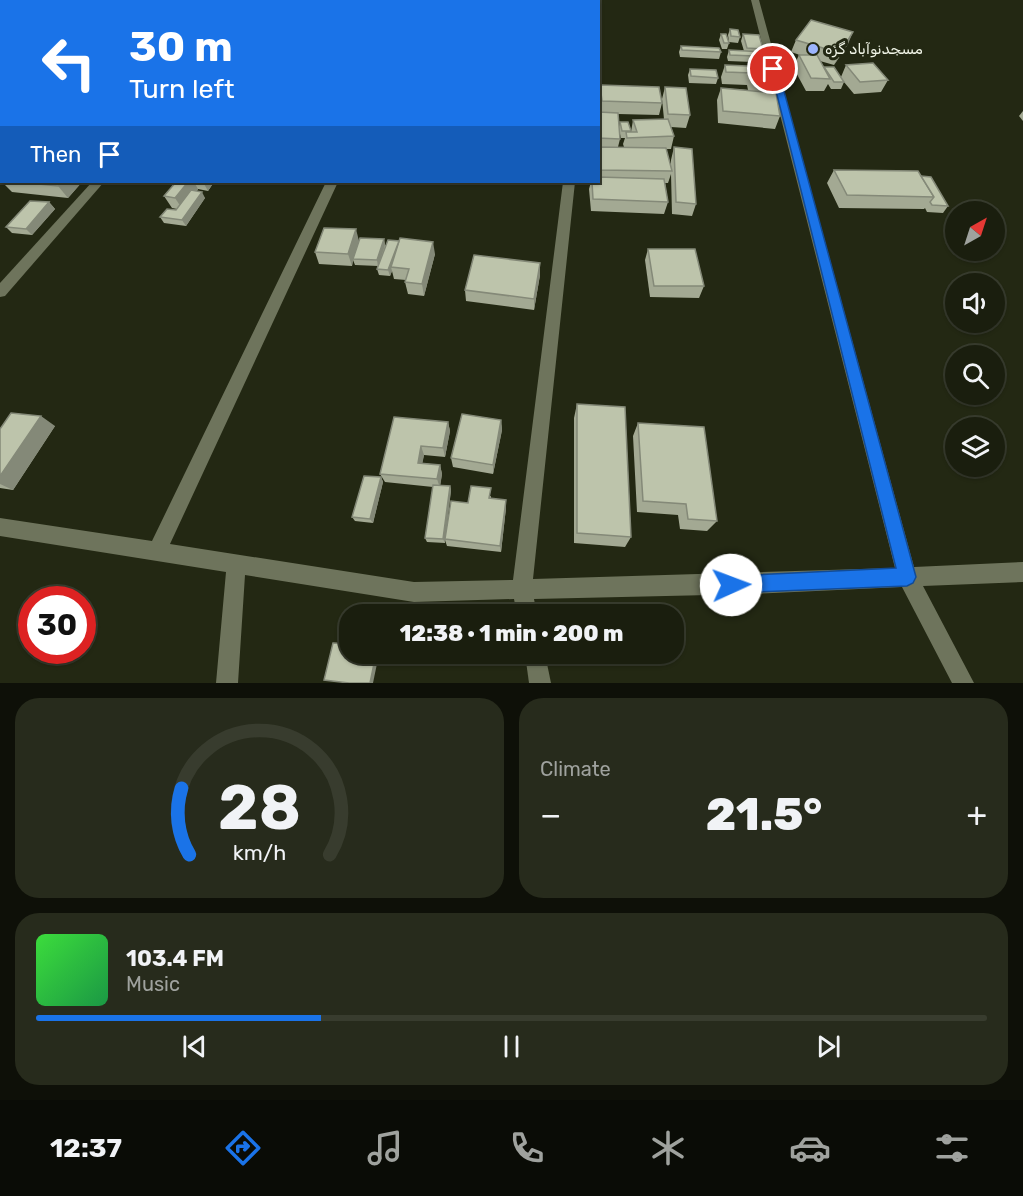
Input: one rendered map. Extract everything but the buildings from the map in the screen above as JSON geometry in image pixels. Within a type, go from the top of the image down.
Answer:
[{"type":"street","points":[[755,0],[907,577],[963,683]]},
{"type":"street","points":[[0,292],[97,183]]},
{"type":"street","points":[[157,552],[332,183]]},
{"type":"street","points":[[525,604],[522,590],[569,183]]},
{"type":"street","points":[[0,527],[414,592],[754,584],[1023,572]]},
{"type":"street","points":[[227,683],[236,564]]},
{"type":"street","points":[[537,664],[540,683]]},
{"type":"place","name":"مسجدنوآباد گزه","points":[[813,49]]},
{"type":"route","points":[[731,585],[907,577],[773,69]]}]
